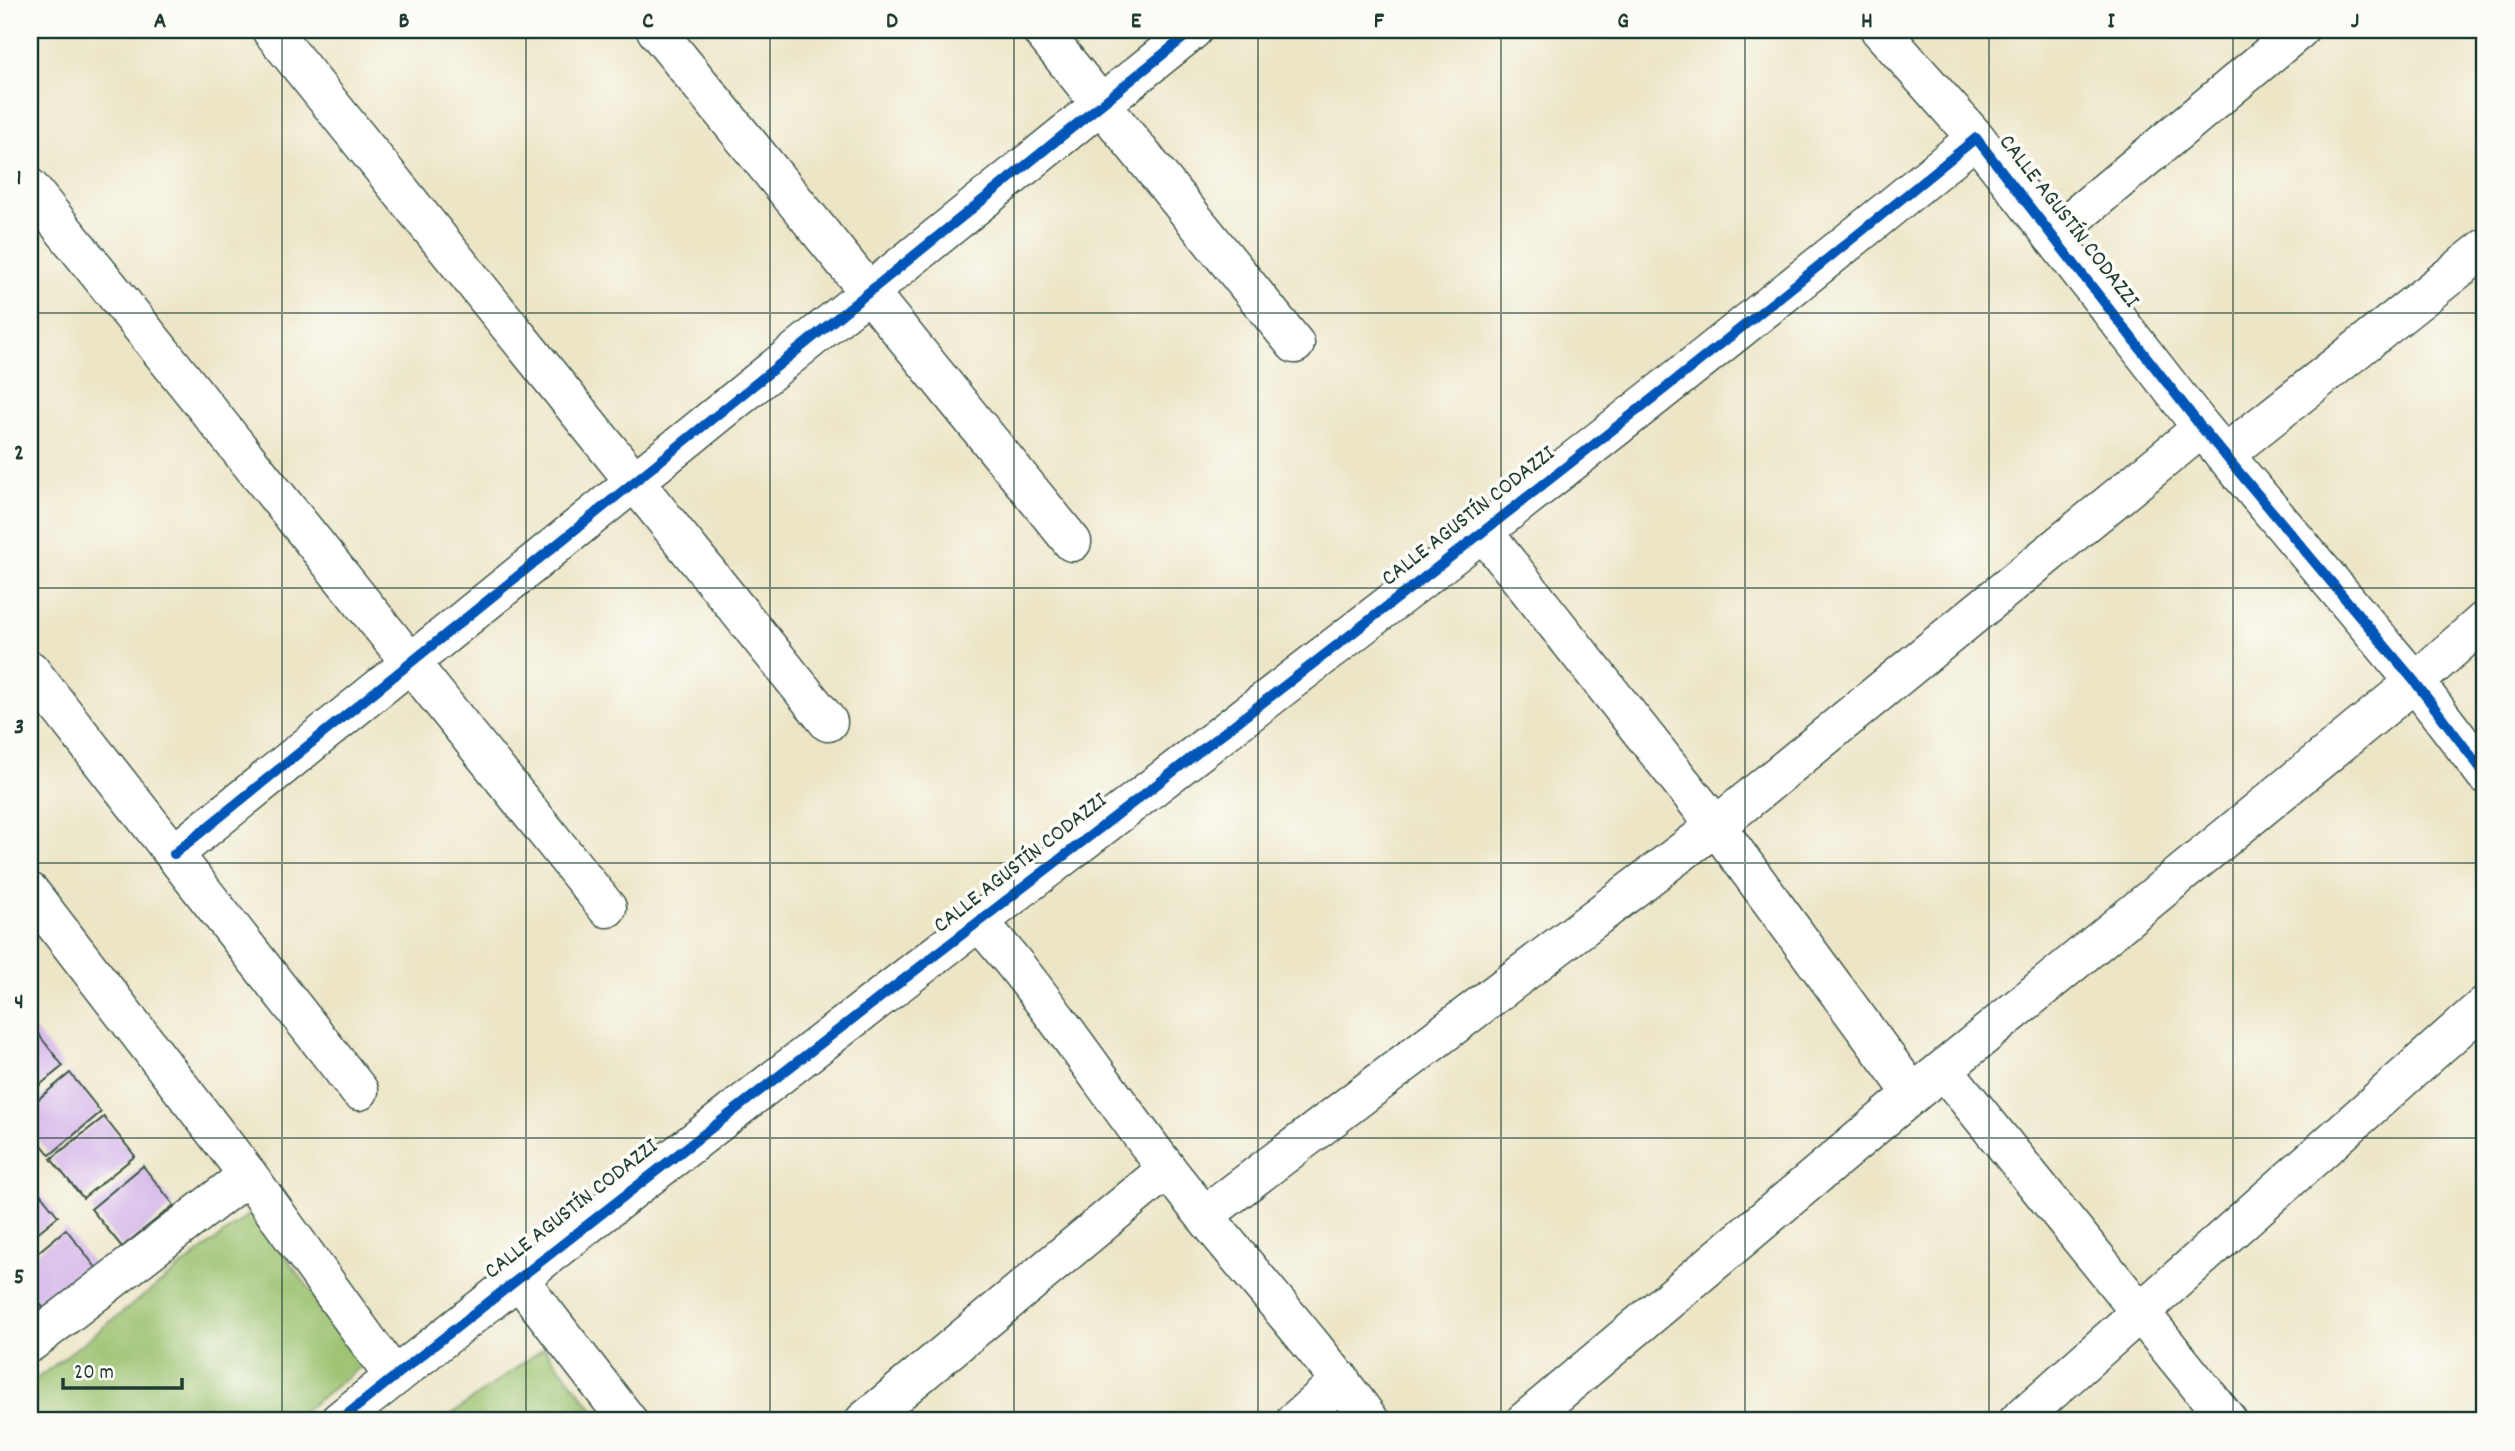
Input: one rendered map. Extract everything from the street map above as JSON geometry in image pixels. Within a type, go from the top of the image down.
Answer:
[{"type":"street","points":[[271,30],[828,722]]},
{"type":"street","points":[[656,30],[1072,542]]},
{"type":"street","points":[[1041,30],[1295,344]]},
{"type":"street","points":[[174,854],[1193,30]]},
{"type":"street","points":[[1880,30],[1976,138]]},
{"type":"street","points":[[2052,236],[2300,30]]},
{"type":"street","name":"CALLE AGUSTÍN CODAZZI","points":[[339,1421],[517,1278],[1484,533],[1976,138],[2213,442],[2415,682],[2485,774]]},
{"type":"street","points":[[30,188],[607,908]]},
{"type":"street","points":[[1205,1215],[2213,442],[2485,248]]},
{"type":"street","points":[[1484,533],[1716,825],[1913,1094]]},
{"type":"street","points":[[1525,1421],[1913,1094],[2415,682],[2485,620]]},
{"type":"street","points":[[30,670],[359,1091]]},
{"type":"street","points":[[30,892],[247,1175],[394,1377]]},
{"type":"street","points":[[980,923],[1013,961],[1167,1169],[1341,1380],[1370,1421]]},
{"type":"street","points":[[2018,1421],[2485,1005]]},
{"type":"street","points":[[1944,1070],[2143,1312],[2228,1421]]},
{"type":"street","points":[[864,1421],[1167,1169]]},
{"type":"street","points":[[30,1343],[247,1175]]},
{"type":"street","points":[[517,1278],[628,1421]]},
{"type":"street","points":[[1295,1421],[1341,1380]]},
{"type":"green space","points":[[252,1212],[365,1363],[291,1421],[30,1421],[30,1384]]},
{"type":"green space","points":[[544,1348],[603,1421],[442,1421]]},
{"type":"building","points":[[32,1026],[63,1066],[30,1093],[30,1028]]},
{"type":"building","points":[[70,1073],[101,1112],[50,1155],[30,1130],[30,1106]]},
{"type":"building","points":[[104,1117],[135,1156],[83,1198],[51,1159]]},
{"type":"building","points":[[143,1166],[174,1205],[122,1247],[91,1209]]},
{"type":"building","points":[[30,1181],[58,1216],[30,1239]]},
{"type":"building","points":[[66,1229],[97,1269],[46,1311],[30,1291],[30,1259]]},
{"type":"cycle path","points":[[174,854],[1193,30]]},
{"type":"cycle path","points":[[339,1421],[748,1100],[1570,463],[1976,138],[2202,428],[2415,682],[2485,774]]}]
